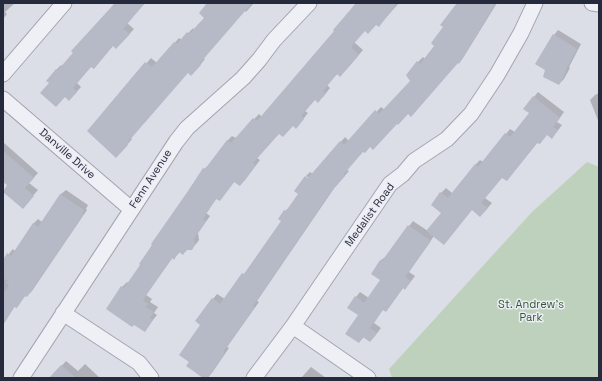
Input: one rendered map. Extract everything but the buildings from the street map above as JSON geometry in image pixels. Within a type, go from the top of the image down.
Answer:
[{"type":"street","points":[[3,74],[64,3]]},
{"type":"street","name":"Fenn Avenue","points":[[21,378],[176,142],[187,128],[242,78],[259,60],[274,40],[309,3]]},
{"type":"street","name":"Medalist Road","points":[[254,378],[293,326],[390,184],[403,174],[414,162],[447,139],[471,114],[521,33],[535,3]]},
{"type":"street","points":[[592,3],[599,4]]},
{"type":"street","name":"Danville Drive","points":[[3,99],[131,209]]},
{"type":"street","points":[[63,313],[139,363],[151,378]]},
{"type":"street","points":[[293,326],[368,378]]},
{"type":"green space","name":"St. Andrew’s Park","points":[[587,162],[599,167],[599,378],[392,378],[389,369],[532,212]]}]
